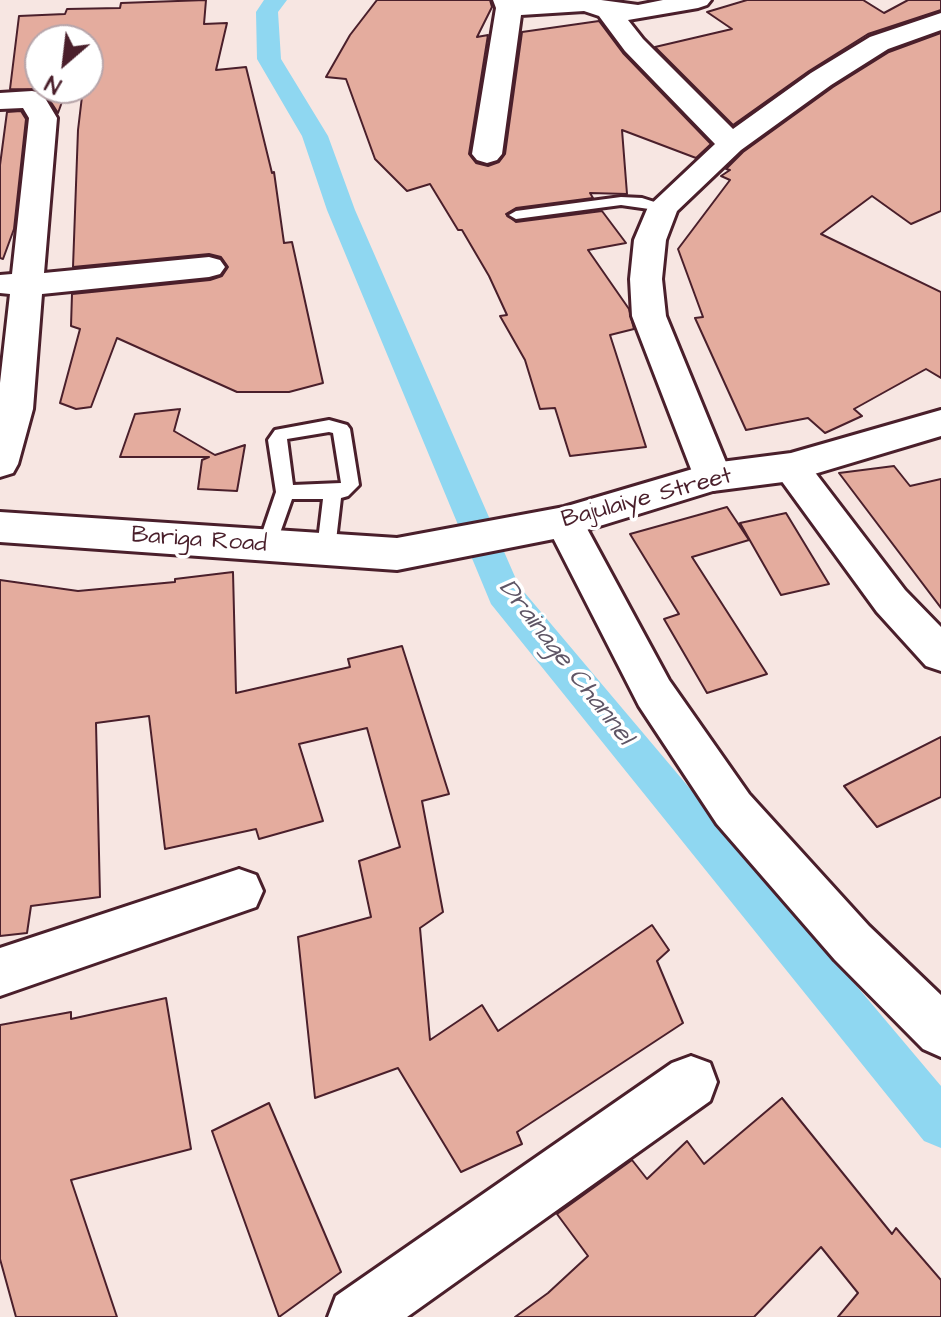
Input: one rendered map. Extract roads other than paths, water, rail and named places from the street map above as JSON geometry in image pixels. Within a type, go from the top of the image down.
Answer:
[{"type":"street","points":[[487,154],[507,4],[586,3],[608,11],[638,13],[698,0]]},
{"type":"street","points":[[608,11],[634,45],[731,144]]},
{"type":"street","points":[[713,477],[649,316],[646,279],[650,240],[663,207],[731,144],[879,43],[941,21]]},
{"type":"street","points":[[0,101],[32,99],[43,118],[14,284],[15,409],[0,464]]},
{"type":"street","points":[[14,284],[209,267]]},
{"type":"street","name":"Bajulaiye Street","points":[[397,554],[550,525],[713,477],[791,467],[941,423]]},
{"type":"street","points":[[791,467],[891,601],[941,654]]},
{"type":"street","points":[[550,525],[654,693],[733,809],[852,943],[941,1031]]},
{"type":"street","name":"Bariga Road","points":[[0,527],[397,554]]},
{"type":"street","points":[[0,972],[239,891]]},
{"type":"street","points":[[357,1317],[691,1082]]},
{"type":"lane","points":[[516,215],[621,201],[663,207]]},
{"type":"lane","points":[[267,545],[285,492],[277,440],[285,432],[329,426],[341,429],[350,485],[342,491],[333,492],[285,492]]},
{"type":"lane","points":[[326,549],[333,492]]},
{"type":"waterway","name":"Drainage Channel","points":[[276,0],[267,12],[269,59],[315,136],[341,210],[504,594],[941,1124]]}]
